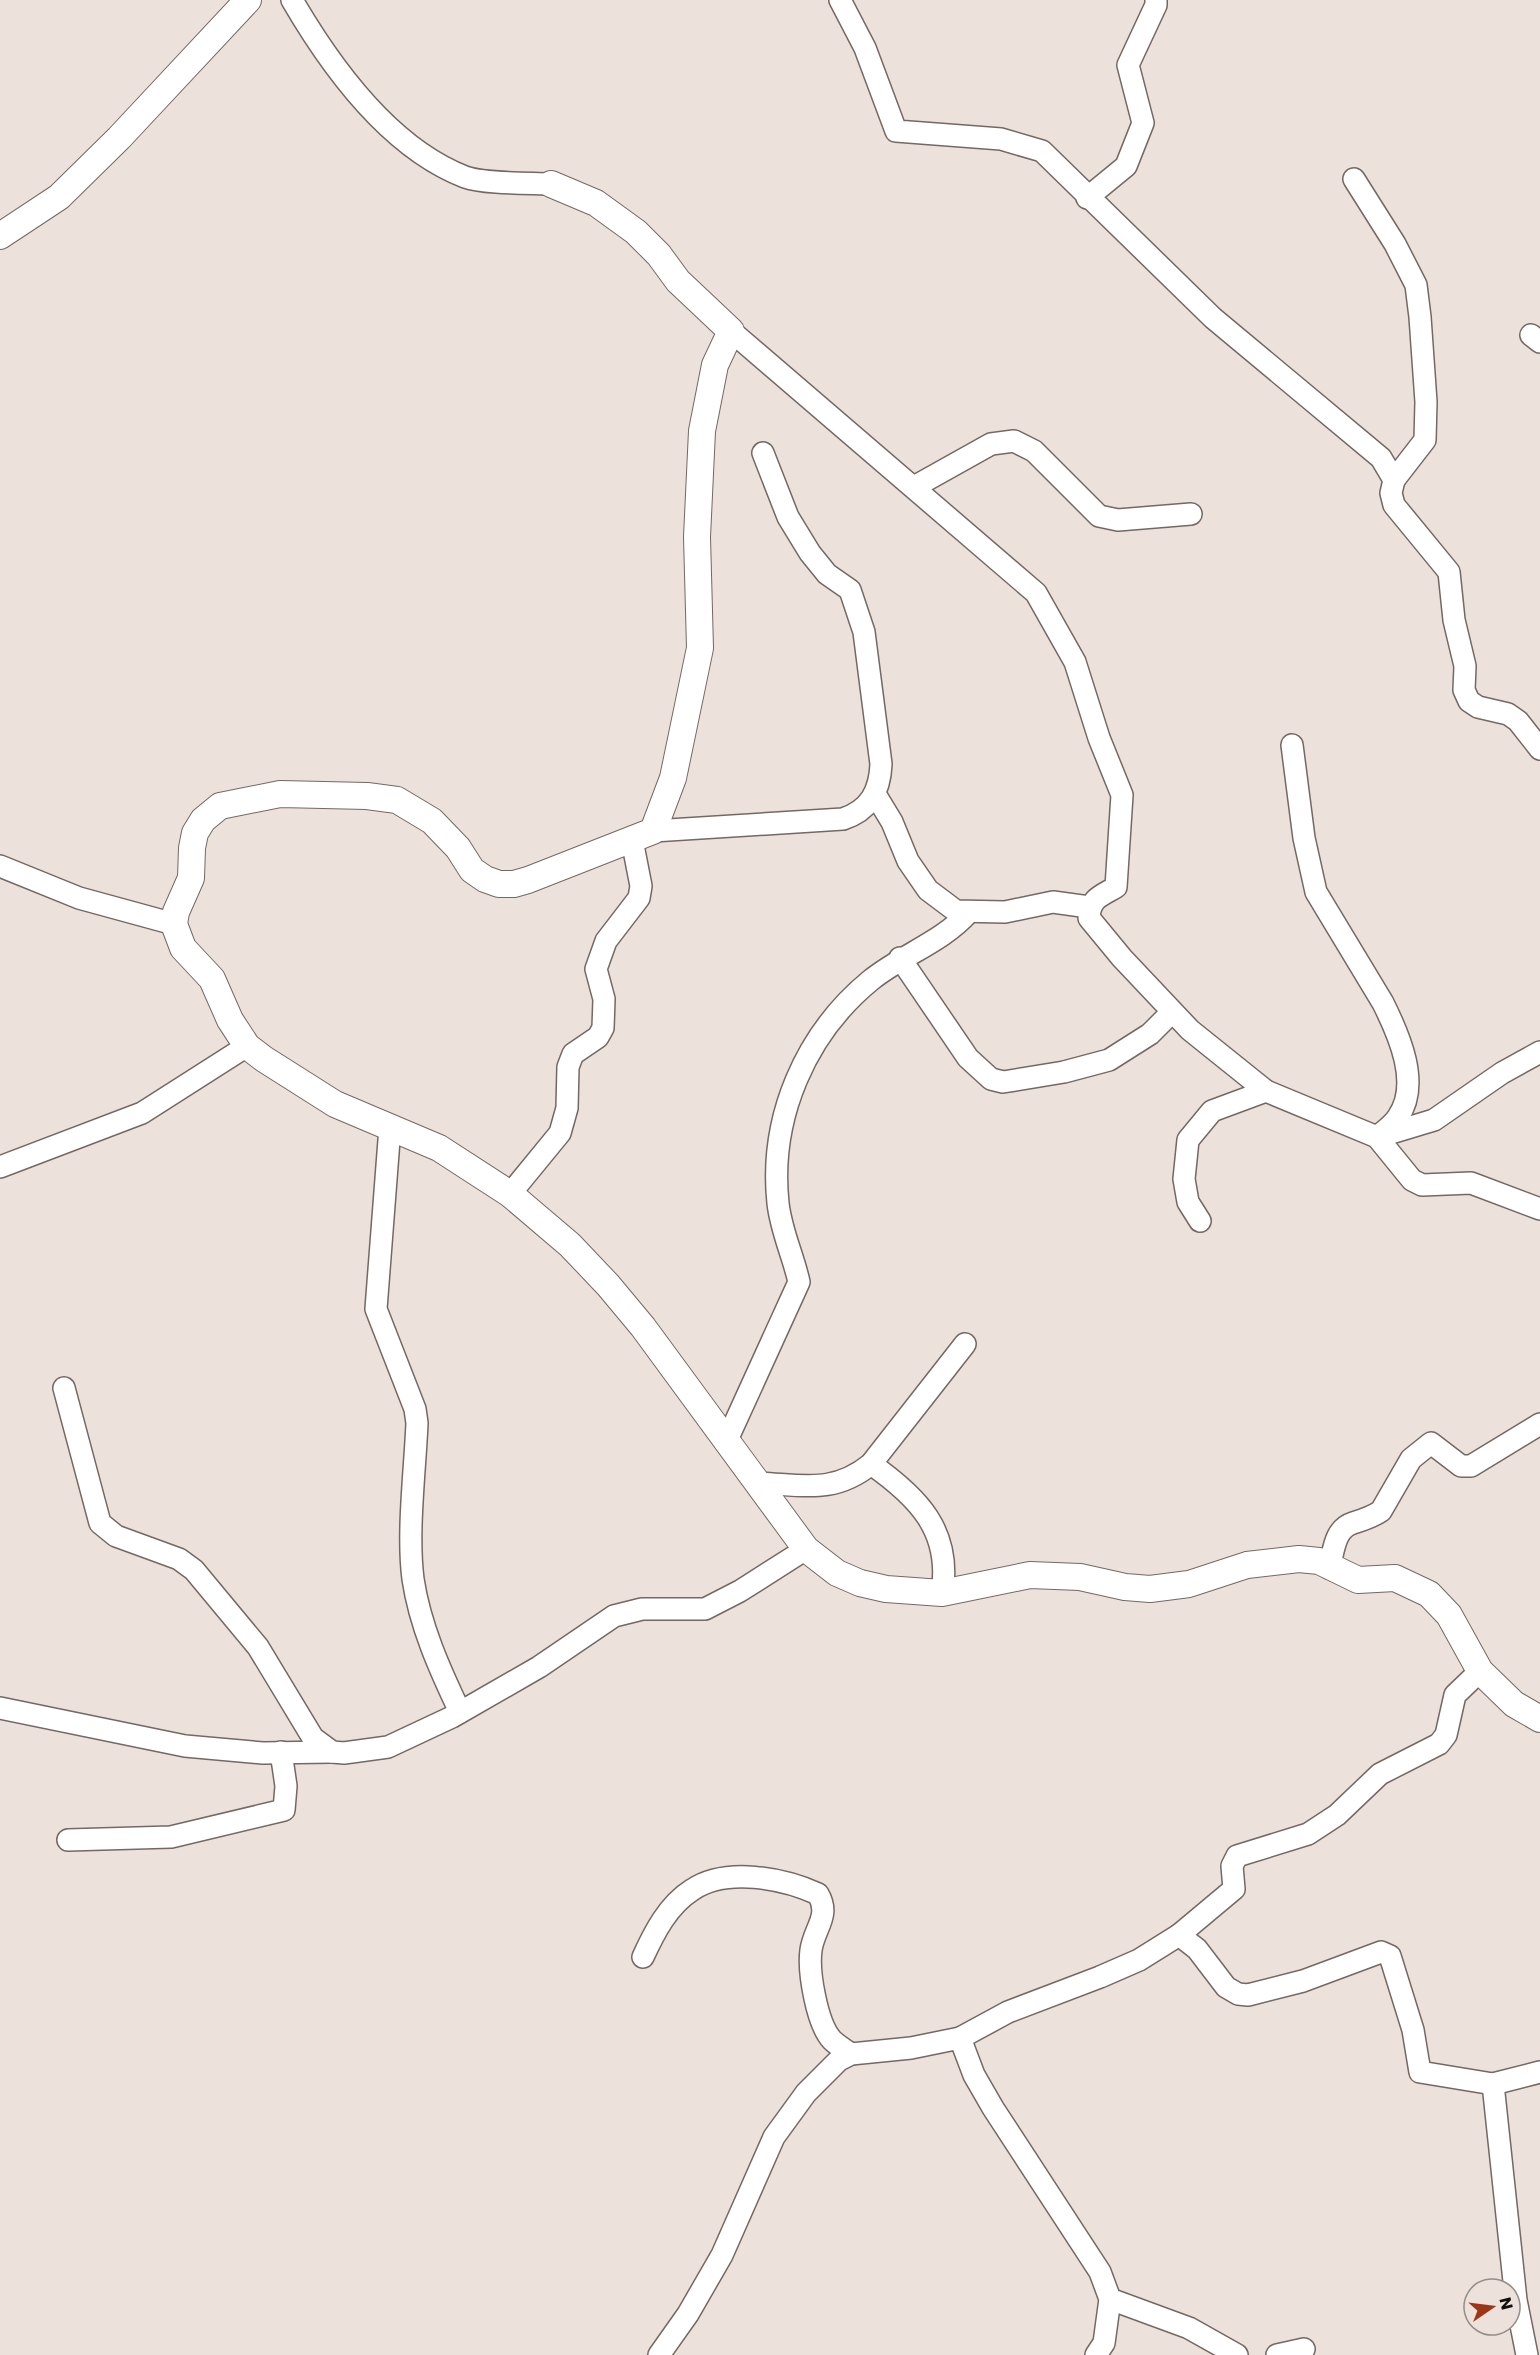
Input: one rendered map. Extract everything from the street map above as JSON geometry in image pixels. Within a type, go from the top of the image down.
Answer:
[{"type":"street","points":[[0,236],[59,197],[248,0]]},
{"type":"street","points":[[292,0],[350,86],[416,150],[466,177],[551,184],[596,203],[636,232],[659,255],[678,281],[731,331],[1036,593],[1075,662],[1099,738],[1122,795],[1116,887],[1095,900],[1089,907],[1089,918],[1190,1030],[1266,1091],[1377,1137],[1412,1180],[1422,1185],[1471,1183],[1540,1209]]},
{"type":"street","points":[[840,0],[865,48],[896,131],[1001,138],[1042,151],[1087,198],[1213,318],[1382,458],[1394,480]]},
{"type":"street","points":[[1087,198],[1126,166],[1143,123],[1128,65],[1156,5],[1156,0]]},
{"type":"street","points":[[1354,179],[1395,244],[1416,285],[1420,317],[1426,402],[1425,440],[1394,480],[1391,493],[1394,505],[1433,549],[1449,572],[1454,620],[1465,666],[1464,690],[1469,701],[1478,707],[1508,714],[1518,721],[1540,749]]},
{"type":"street","points":[[510,1194],[560,1133],[567,1108],[568,1067],[573,1054],[598,1037],[603,1028],[604,999],[596,969],[606,942],[639,898],[643,835],[673,778],[700,648],[697,537],[702,431],[715,365],[731,331]]},
{"type":"street","points":[[914,487],[991,444],[1014,441],[1034,450],[1099,516],[1118,520],[1191,514]]},
{"type":"street","points":[[763,453],[788,517],[810,553],[827,574],[850,590],[864,632],[881,764],[875,794],[862,810],[843,819],[643,835],[528,880],[514,884],[499,884],[485,879],[472,870],[458,848],[432,821],[397,800],[368,795],[280,794],[234,801],[211,812],[195,834],[191,878],[176,912],[174,924],[183,948],[212,979],[230,1020],[248,1046],[264,1059],[335,1104],[439,1148],[510,1194],[570,1245],[608,1285],[727,1440],[806,1549],[837,1573],[860,1583],[886,1589],[942,1593],[1030,1575],[1080,1577],[1125,1587],[1150,1589],[1189,1584],[1247,1565],[1282,1560],[1319,1561],[1329,1568],[1358,1580],[1395,1578],[1429,1594],[1449,1615],[1480,1671],[1514,1704],[1540,1719]]},
{"type":"street","points":[[1292,745],[1304,838],[1316,892],[1383,1003],[1393,1022],[1405,1061],[1406,1098],[1398,1118],[1377,1137]]},
{"type":"street","points":[[875,794],[892,822],[908,861],[928,890],[945,905],[968,913],[1005,912],[1053,902],[1089,907]]},
{"type":"street","points":[[0,866],[79,898],[174,924]]},
{"type":"street","points":[[727,1440],[799,1282],[782,1227],[776,1180],[779,1142],[789,1097],[808,1055],[835,1015],[871,980],[900,958],[951,931],[968,913]]},
{"type":"street","points":[[900,958],[968,1058],[991,1079],[1003,1082],[1064,1072],[1109,1060],[1150,1034],[1173,1012]]},
{"type":"street","points":[[0,1167],[142,1113],[248,1046]]},
{"type":"street","points":[[1377,1137],[1434,1120],[1502,1073],[1540,1052]]},
{"type":"street","points":[[1200,1221],[1188,1202],[1184,1179],[1188,1140],[1212,1111],[1266,1091]]},
{"type":"street","points":[[390,1127],[376,1309],[415,1408],[417,1423],[413,1578],[431,1651],[460,1713]]},
{"type":"street","points":[[759,1483],[836,1485],[854,1478],[871,1464],[965,1344]]},
{"type":"street","points":[[64,1388],[100,1523],[116,1536],[179,1559],[194,1570],[258,1647],[313,1738],[332,1752]]},
{"type":"street","points":[[1329,1568],[1339,1532],[1345,1526],[1374,1516],[1381,1511],[1411,1460],[1431,1443],[1461,1466],[1471,1466],[1540,1424]]},
{"type":"street","points":[[871,1464],[901,1486],[930,1520],[943,1551],[945,1565],[942,1593]]},
{"type":"street","points":[[0,1708],[185,1746],[344,1753],[388,1747],[460,1713],[539,1666],[614,1616],[642,1609],[705,1609],[740,1591],[806,1549]]},
{"type":"street","points":[[659,2355],[688,2314],[722,2255],[774,2137],[806,2093],[839,2060],[850,2054],[911,2048],[960,2038],[1008,2012],[1139,1960],[1179,1935],[1234,1889],[1232,1866],[1237,1856],[1308,1834],[1337,1815],[1380,1774],[1439,1744],[1446,1735],[1455,1695],[1480,1671]]},
{"type":"street","points":[[68,1840],[171,1837],[284,1810],[286,1786],[281,1752]]},
{"type":"street","points":[[643,1957],[660,1924],[673,1908],[700,1885],[723,1879],[750,1878],[797,1884],[818,1894],[825,1912],[811,1950],[815,1998],[823,2025],[831,2040],[850,2054]]},
{"type":"street","points":[[1179,1935],[1197,1949],[1226,1987],[1238,1994],[1248,1995],[1303,1981],[1381,1952],[1390,1956],[1413,2030],[1420,2072],[1493,2084],[1540,2073]]},
{"type":"street","points":[[960,2038],[974,2075],[1095,2264],[1110,2299],[1104,2343],[1096,2355]]},
{"type":"street","points":[[1493,2084],[1516,2300],[1527,2355]]},
{"type":"street","points":[[1110,2299],[1190,2328],[1237,2355]]},
{"type":"street","points":[[1276,2355],[1304,2349]]}]
